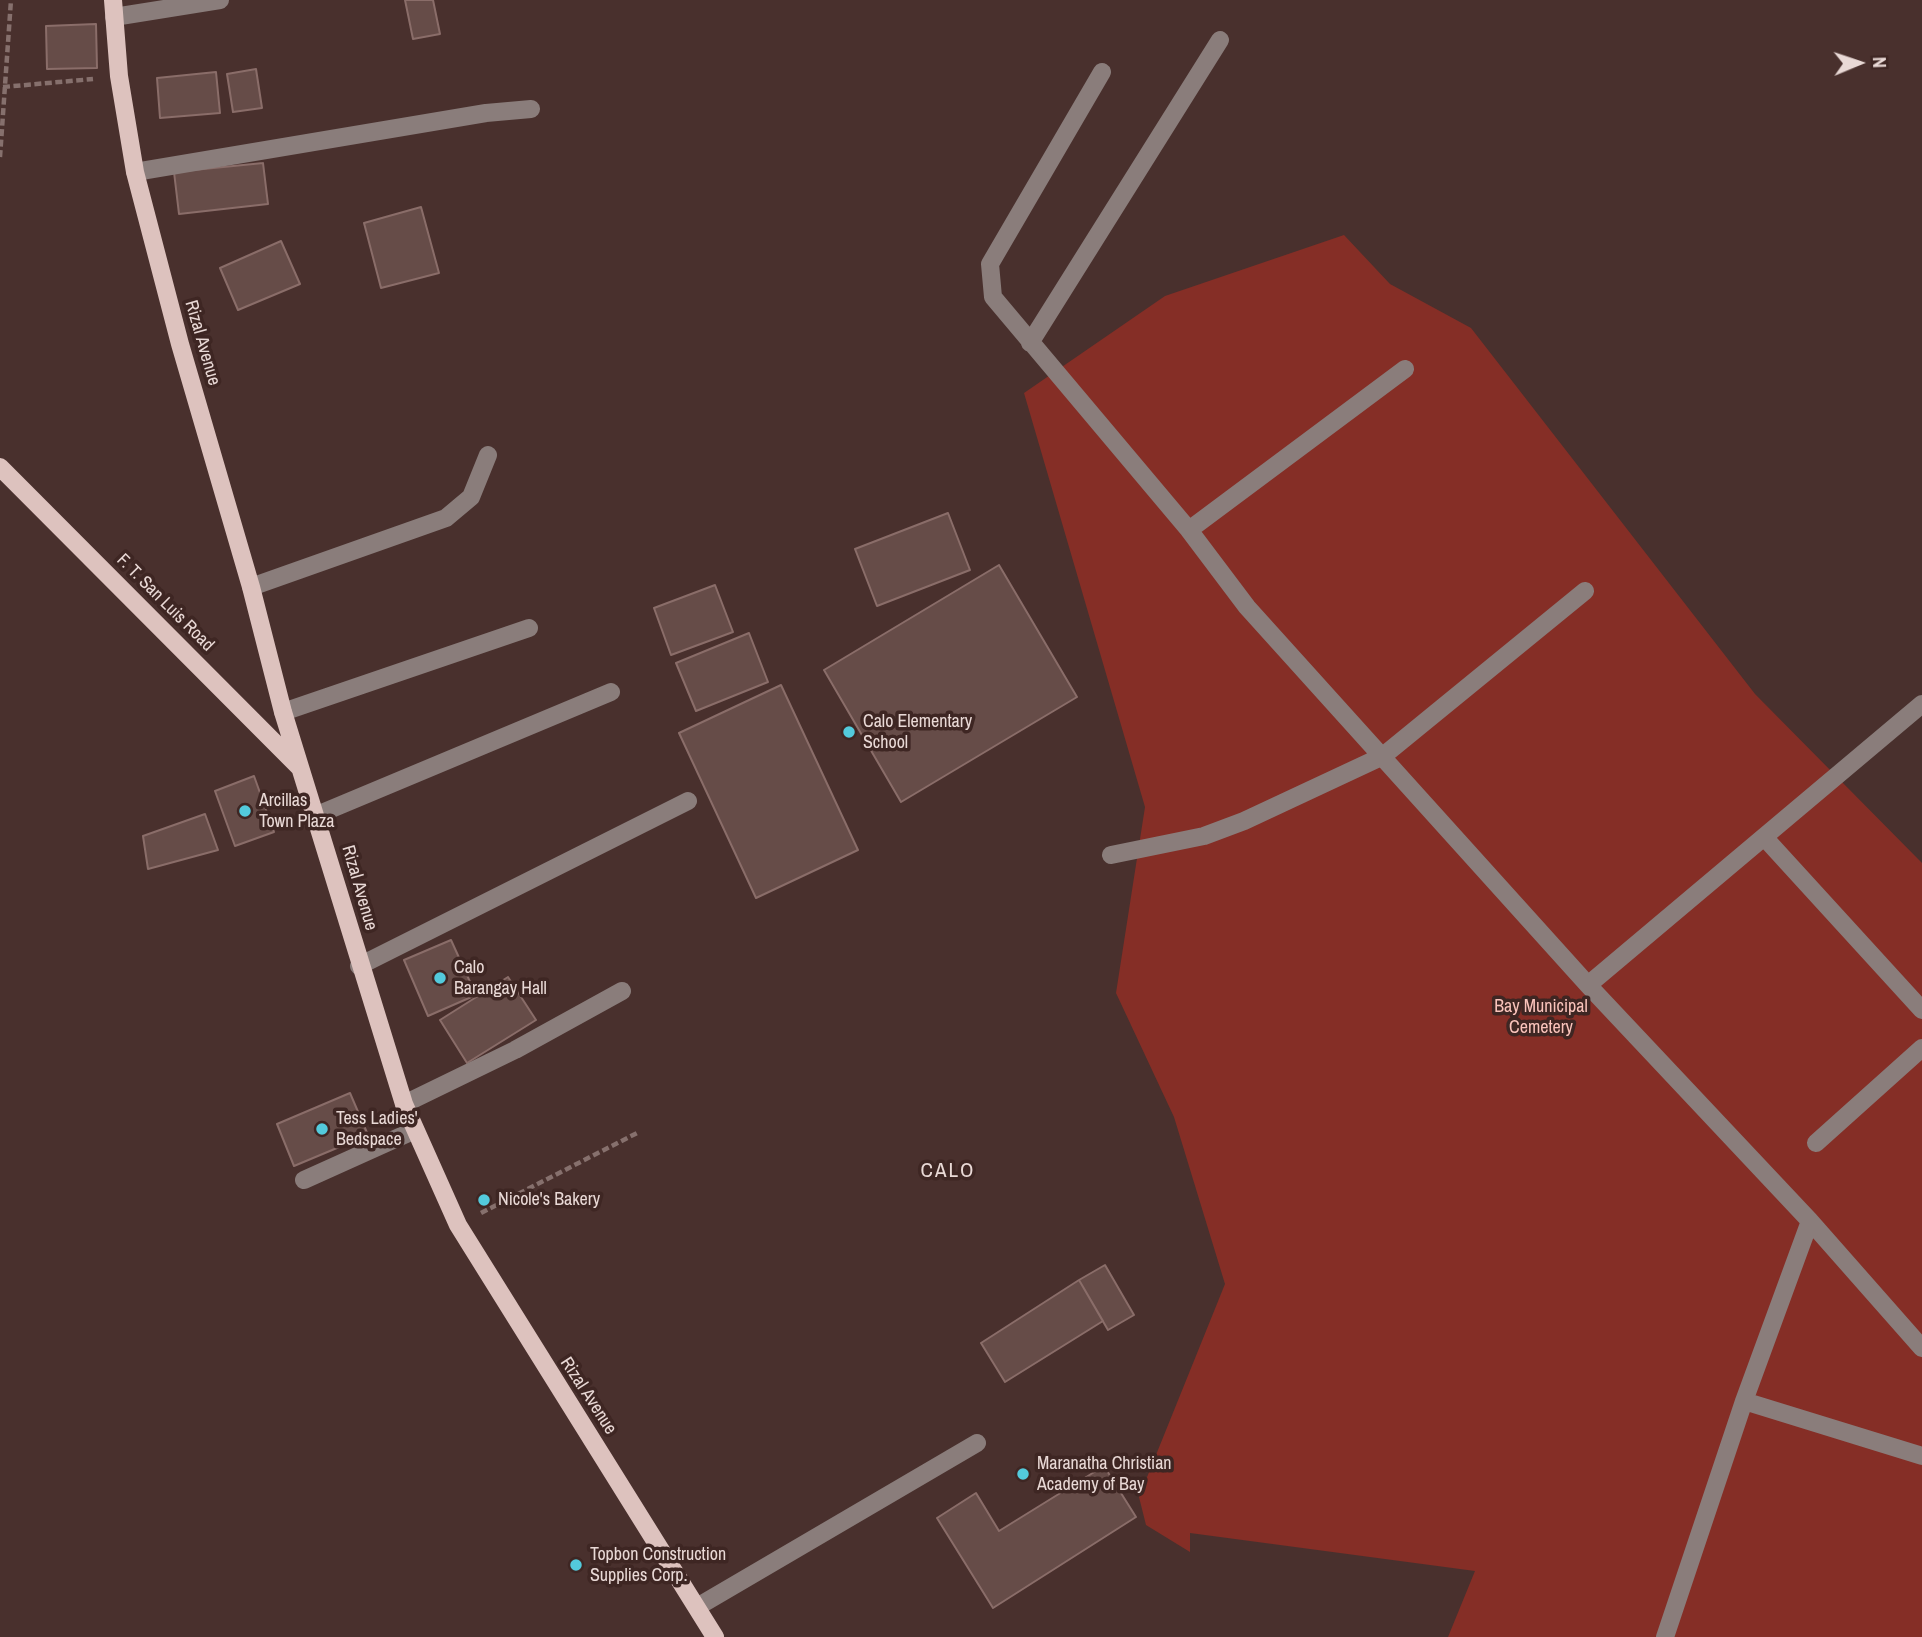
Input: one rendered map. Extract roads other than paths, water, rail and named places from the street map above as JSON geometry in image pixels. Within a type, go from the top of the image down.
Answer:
[{"type":"main road","name":"Rizal Avenue","points":[[113,8],[119,76],[135,172],[180,344],[251,587],[283,712],[317,815],[359,966],[404,1104],[458,1225],[715,1637]]},
{"type":"main road","name":"F. T. San Luis Road","points":[[0,467],[301,769]]},
{"type":"street","points":[[113,8],[220,0]]},
{"type":"street","points":[[1030,344],[1220,40]]},
{"type":"street","points":[[1102,72],[990,264],[993,298],[1189,530],[1247,607],[1588,985],[1810,1221],[1922,1348]]},
{"type":"street","points":[[135,172],[486,113],[531,109]]},
{"type":"street","points":[[1189,530],[1405,369]]},
{"type":"street","points":[[251,587],[446,518],[471,497],[488,455]]},
{"type":"street","points":[[1111,855],[1204,836],[1244,821],[1383,756],[1585,591]]},
{"type":"street","points":[[283,712],[529,628]]},
{"type":"street","points":[[317,815],[611,692]]},
{"type":"street","points":[[1588,985],[1922,704]]},
{"type":"street","points":[[359,966],[688,801]]},
{"type":"street","points":[[1764,836],[1922,1010]]},
{"type":"street","points":[[404,1104],[515,1050],[622,991]]},
{"type":"street","points":[[1816,1143],[1922,1048]]},
{"type":"street","points":[[304,1180],[415,1130]]},
{"type":"street","points":[[1665,1637],[1744,1401],[1810,1221]]},
{"type":"street","points":[[1744,1401],[1922,1456]]},
{"type":"street","points":[[697,1607],[977,1443]]},
{"type":"place","name":"Calo Elementary School","points":[[849,732]]},
{"type":"place","name":"Arcillas Town Plaza","points":[[245,811]]},
{"type":"place","name":"Calo Barangay Hall","points":[[440,978]]},
{"type":"place","name":"Tess Ladies' Bedspace","points":[[322,1129]]},
{"type":"place","name":"Nicole's Bakery","points":[[484,1200]]},
{"type":"place","name":"Maranatha Christian Academy of Bay","points":[[1023,1474]]},
{"type":"place","name":"Topbon Construction Supplies Corp.","points":[[576,1565]]},
{"type":"district","name":"CALO","points":[[948,1171]]},
{"type":"park label","name":"Bay Municipal Cemetery","points":[[1541,1017]]}]
